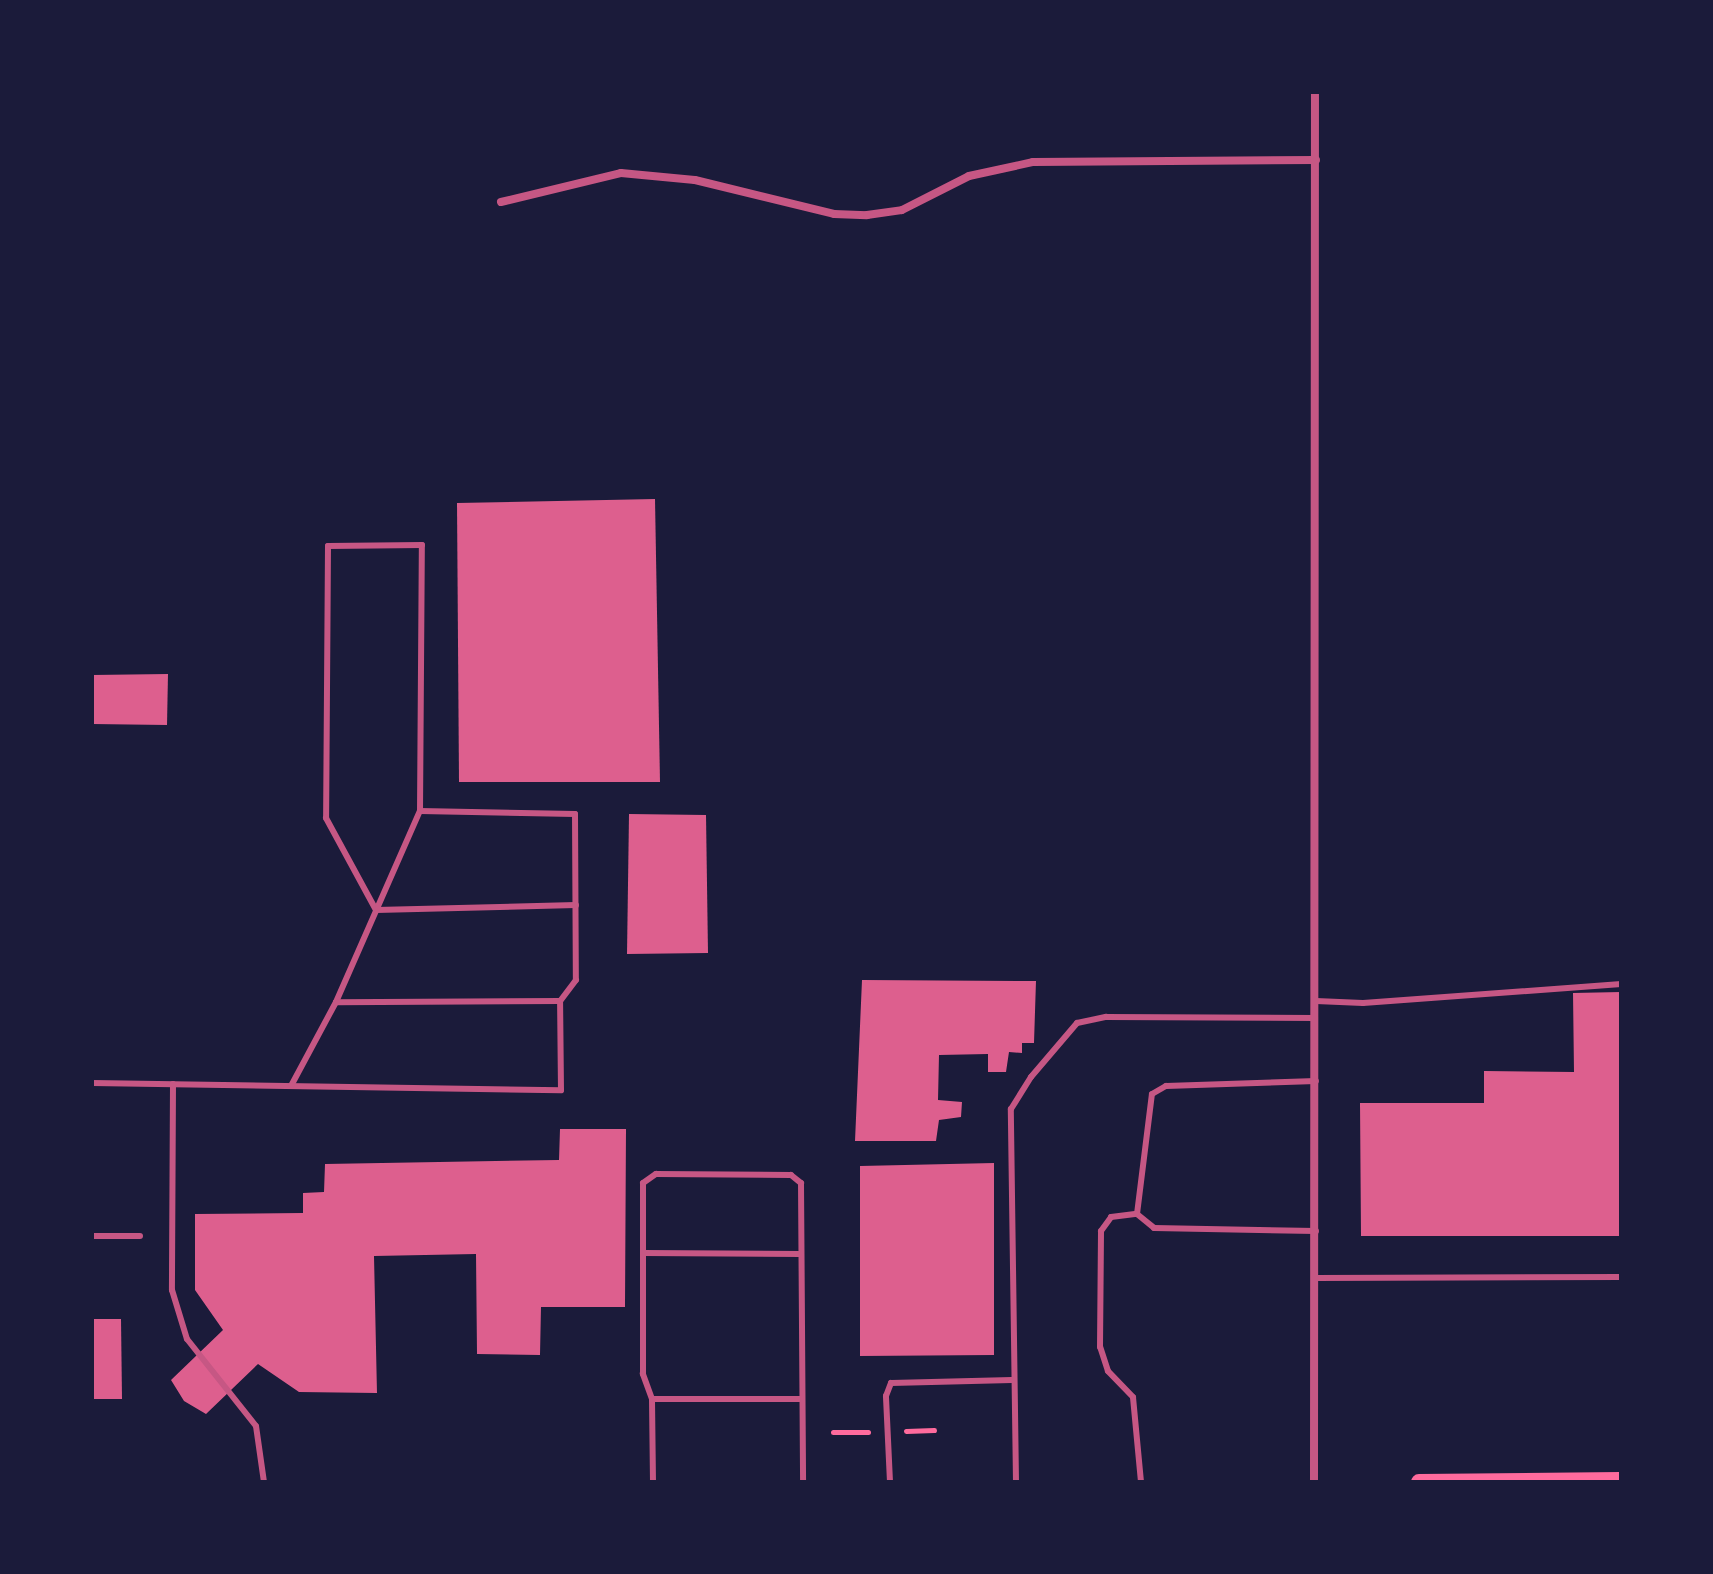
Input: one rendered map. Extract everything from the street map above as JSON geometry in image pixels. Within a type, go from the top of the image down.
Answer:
[{"type":"main road","points":[[1419,1482],[1621,1480]]},
{"type":"street","points":[[1314,1482],[1315,92]]},
{"type":"street","points":[[501,202],[621,173],[695,180],[834,214],[867,215],[902,210],[969,176],[1033,162],[1316,160]]},
{"type":"lane","points":[[291,1086],[336,1002],[420,811],[422,545],[328,546],[326,818],[376,910]]},
{"type":"lane","points":[[92,1083],[561,1090],[560,1001],[576,980],[575,814],[420,811]]},
{"type":"lane","points":[[376,910],[576,905]]},
{"type":"lane","points":[[1316,1001],[1363,1003],[1621,984]]},
{"type":"lane","points":[[336,1002],[560,1001]]},
{"type":"lane","points":[[1016,1482],[1012,1380],[1011,1109],[1031,1077],[1077,1023],[1106,1017],[1316,1018]]},
{"type":"lane","points":[[1137,1214],[1152,1094],[1166,1086],[1316,1081]]},
{"type":"lane","points":[[173,1084],[172,1290],[187,1339],[256,1426],[264,1482]]},
{"type":"lane","points":[[653,1482],[652,1399],[643,1374],[643,1183],[656,1174],[791,1175],[801,1183],[803,1482]]},
{"type":"lane","points":[[1141,1482],[1133,1397],[1108,1371],[1100,1347],[1101,1231],[1111,1217],[1137,1214],[1154,1228],[1316,1231]]},
{"type":"lane","points":[[92,1236],[140,1236]]},
{"type":"lane","points":[[643,1253],[801,1254]]},
{"type":"lane","points":[[1316,1278],[1621,1277]]},
{"type":"lane","points":[[890,1482],[886,1396],[891,1383],[1012,1380]]},
{"type":"lane","points":[[652,1399],[802,1399]]},
{"type":"building","points":[[655,499],[660,782],[459,782],[457,503]]},
{"type":"building","points":[[168,674],[167,725],[92,724],[92,675]]},
{"type":"building","points":[[629,814],[706,815],[708,953],[627,954]]},
{"type":"building","points":[[862,980],[1036,981],[1034,1043],[1022,1043],[1022,1053],[1009,1052],[1006,1072],[988,1072],[988,1054],[939,1055],[938,1100],[962,1102],[961,1117],[939,1120],[936,1141],[855,1141]]},
{"type":"building","points":[[1621,992],[1621,1236],[1361,1236],[1360,1103],[1484,1103],[1484,1071],[1574,1072],[1573,993]]},
{"type":"building","points":[[560,1129],[626,1129],[625,1307],[541,1307],[540,1355],[477,1354],[476,1254],[374,1256],[377,1393],[299,1392],[258,1364],[206,1414],[184,1401],[171,1380],[223,1330],[195,1290],[195,1214],[303,1213],[303,1193],[324,1192],[325,1164],[559,1160]]},
{"type":"building","points":[[994,1163],[994,1355],[860,1356],[860,1166]]},
{"type":"building","points":[[92,1319],[121,1319],[122,1399],[92,1399]]}]
